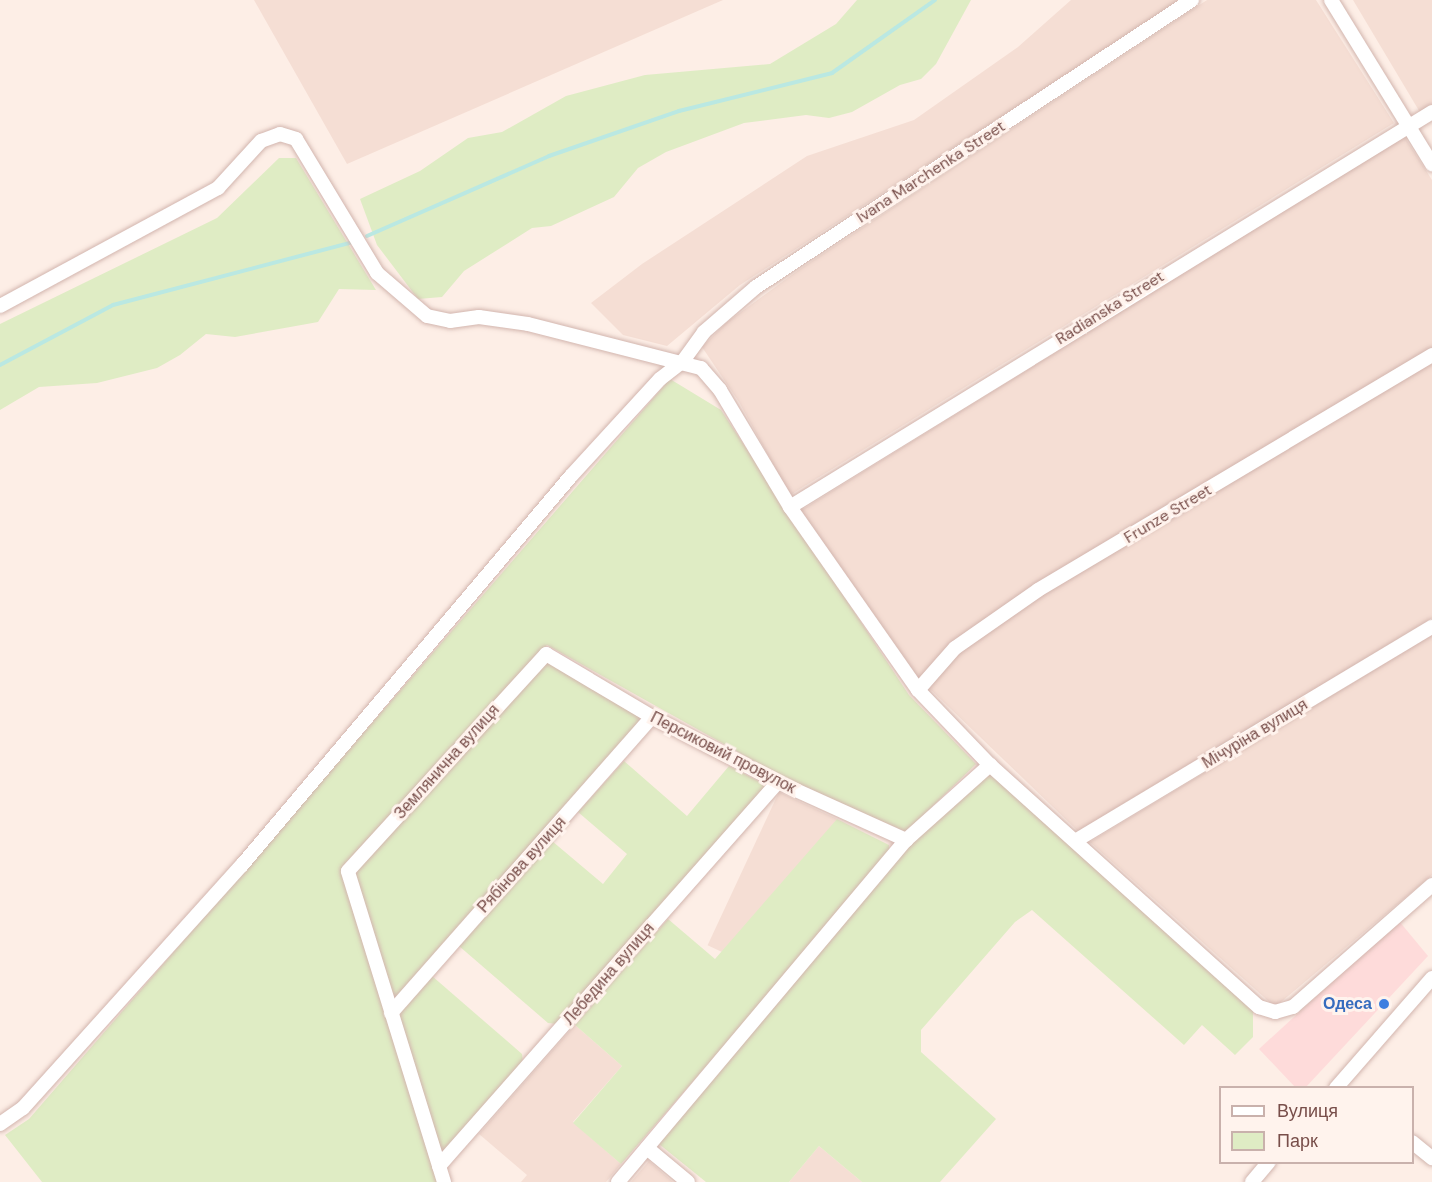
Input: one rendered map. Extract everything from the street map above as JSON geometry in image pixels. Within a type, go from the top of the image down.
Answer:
[{"type":"street","name":"Ivana Marchenka Street","points":[[0,1124],[23,1108],[242,865],[571,476],[660,379],[683,361],[704,332],[756,287],[1192,0]]},
{"type":"street","points":[[1331,0],[1432,164]]},
{"type":"street","name":"Radianska Street","points":[[790,507],[1432,112]]},
{"type":"street","points":[[0,306],[218,188],[261,141],[280,134],[296,139],[377,273],[427,316],[450,321],[479,317],[528,324],[654,358],[683,361],[701,368],[720,390],[790,507],[918,690],[990,765],[1077,840],[1259,1007],[1275,1012],[1293,1008],[1432,885]]},
{"type":"street","name":"Frunze Street","points":[[918,690],[956,648],[1038,590],[1432,355]]},
{"type":"street","name":"Мічуріна вулиця","points":[[1077,840],[1432,627]]},
{"type":"street","name":"Персиковий провулок","points":[[546,654],[652,717],[778,782],[906,840]]},
{"type":"street","name":"Землянична вулиця","points":[[391,1013],[348,871],[546,654]]},
{"type":"street","name":"Рябінова вулиця","points":[[391,1013],[652,717]]},
{"type":"street","points":[[618,1182],[906,840],[990,765]]},
{"type":"street","name":"Лебедина вулиця","points":[[439,1166],[778,782]]},
{"type":"street","points":[[1341,1086],[1432,978]]},
{"type":"street","points":[[391,1013],[444,1182]]},
{"type":"street","points":[[1414,1143],[1432,1158]]},
{"type":"street","points":[[647,1148],[688,1182]]},
{"type":"street","points":[[1252,1182],[1267,1164]]},
{"type":"shaded area","points":[[254,0],[723,0],[347,164]]},
{"type":"shaded area","points":[[1071,0],[1182,0],[740,285],[667,346],[623,335],[591,303],[642,264],[807,156],[914,120],[1018,47]]},
{"type":"shaded area","points":[[1207,0],[1316,0],[1394,123],[790,495],[739,402],[702,347],[726,323],[800,269]]},
{"type":"shaded area","points":[[1353,0],[1432,0],[1432,108],[1421,114]]},
{"type":"shaded area","points":[[1404,136],[1432,180],[1432,348],[1035,585],[918,681],[800,511]]},
{"type":"shaded area","points":[[1432,362],[1432,618],[1079,832],[929,688],[959,653],[1043,594]]},
{"type":"shaded area","points":[[1432,635],[1432,875],[1275,1007],[1090,842]]},
{"type":"shaded area","points":[[779,792],[837,819],[766,972],[708,945]]},
{"type":"shaded area","points":[[1399,921],[1428,956],[1307,1086],[1294,1086],[1259,1049]]},
{"type":"shaded area","points":[[575,1025],[622,1066],[573,1122],[621,1164],[606,1182],[521,1182],[527,1175],[479,1134]]},
{"type":"shaded area","points":[[819,1146],[862,1182],[789,1182]]},
{"type":"shaded area","points":[[649,1161],[673,1182],[631,1182]]},
{"type":"green space","points":[[857,0],[971,0],[936,64],[921,79],[900,85],[852,112],[829,118],[806,115],[744,123],[666,152],[638,168],[614,197],[551,226],[532,228],[464,271],[442,297],[418,299],[377,245],[360,199],[420,171],[468,138],[502,132],[566,96],[645,75],[770,64],[836,24]]},
{"type":"green space","points":[[279,158],[296,158],[376,290],[339,289],[318,322],[235,337],[206,334],[180,355],[157,368],[97,383],[39,387],[0,410],[0,324],[217,218]]},
{"type":"green space","points":[[670,379],[721,410],[909,695],[976,764],[906,832],[781,776],[547,645],[342,867],[439,1182],[42,1182],[5,1135],[29,1119]]},
{"type":"green space","points":[[547,660],[645,718],[391,1005],[353,874]]},
{"type":"green space","points":[[624,761],[687,816],[729,766],[768,786],[558,1024],[548,1023],[459,946],[552,841],[603,884],[627,854],[578,812]]},
{"type":"green space","points":[[989,771],[1253,1007],[1253,1037],[1235,1055],[1202,1025],[1184,1045],[1032,910],[1015,922],[921,1030],[921,1052],[996,1119],[940,1182],[862,1182],[819,1146],[789,1182],[706,1182],[659,1144],[905,847]]},
{"type":"green space","points":[[837,819],[889,845],[889,856],[621,1164],[573,1123],[622,1066],[575,1025],[668,919],[715,959]]},
{"type":"green space","points":[[432,976],[522,1054],[523,1063],[440,1157],[395,1018]]},
{"type":"waterway","points":[[367,236],[549,156],[679,111],[832,73],[935,0]]},
{"type":"waterway","points":[[0,365],[113,305],[350,243]]},
{"type":"place","name":"Одеса","points":[[1384,1004]]}]
